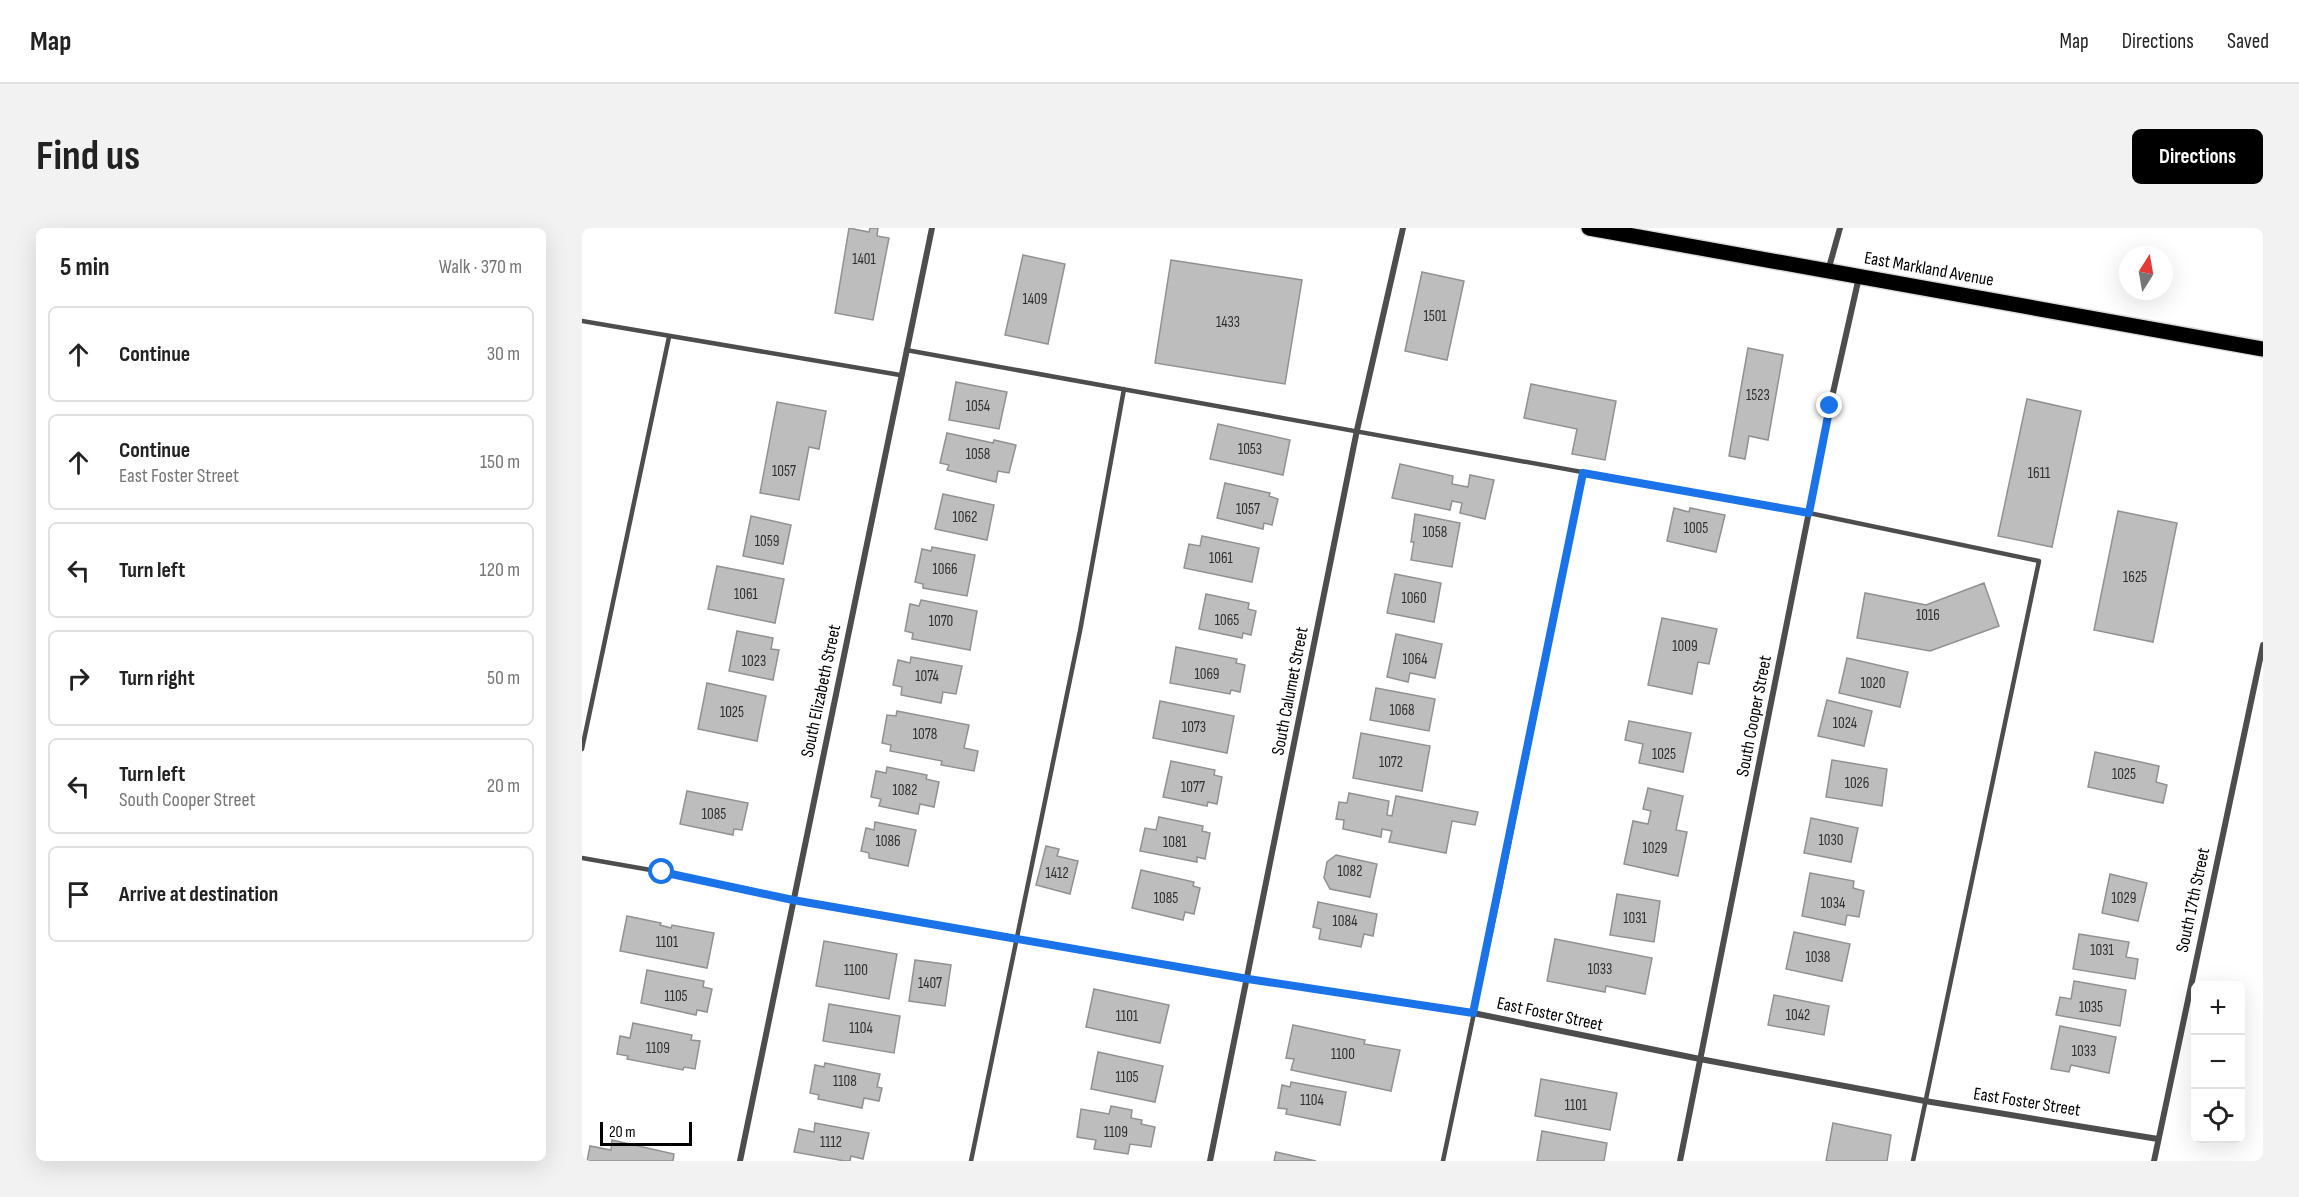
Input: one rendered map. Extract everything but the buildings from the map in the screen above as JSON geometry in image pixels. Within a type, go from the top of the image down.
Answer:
[{"type":"main road","name":"East Markland Avenue","points":[[1588,228],[1622,231],[1828,271],[2263,349]]},
{"type":"street","name":"South Elizabeth Street","points":[[740,1161],[932,228]]},
{"type":"street","name":"South Calumet Street","points":[[1210,1161],[1357,430],[1403,228]]},
{"type":"street","points":[[1828,271],[1840,228]]},
{"type":"street","name":"South Cooper Street","points":[[1680,1161],[1809,513],[1859,276]]},
{"type":"street","name":"South 17th Street","points":[[2154,1161],[2263,645]]},
{"type":"street","name":"East Foster Street","points":[[793,900],[1248,979],[1473,1013],[1925,1101],[2158,1139]]},
{"type":"lane","points":[[582,321],[900,375]]},
{"type":"lane","points":[[582,749],[669,337]]},
{"type":"lane","points":[[906,350],[1809,513],[2039,561],[1913,1161]]},
{"type":"lane","points":[[971,1161],[1015,938],[1080,631],[1124,389]]},
{"type":"lane","points":[[1443,1161],[1583,473]]},
{"type":"lane","points":[[582,858],[662,872],[793,900]]},
{"type":"route","points":[[662,872],[793,900],[1248,979],[1473,1013],[1583,473],[1809,513],[1830,406]]}]
